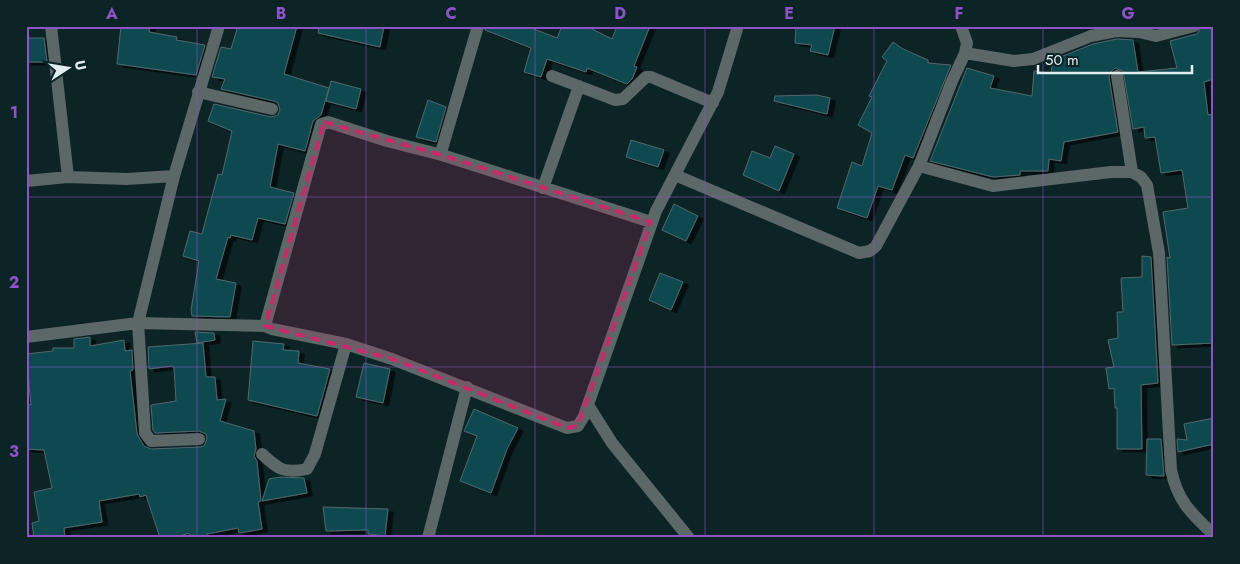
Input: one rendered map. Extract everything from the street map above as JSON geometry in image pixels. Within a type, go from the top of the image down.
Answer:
[{"type":"street","points":[[51,26],[68,177]]},
{"type":"street","points":[[199,439],[151,441],[145,433],[138,323],[174,176],[219,26]]},
{"type":"street","points":[[442,155],[442,149],[478,26]]},
{"type":"street","points":[[26,337],[138,323],[266,326],[272,329],[346,344],[466,387],[567,428],[578,426],[588,405],[651,222],[665,190],[675,175],[713,103],[738,26]]},
{"type":"street","points":[[675,175],[859,253],[870,251],[876,246],[919,166],[965,53],[967,43],[961,26]]},
{"type":"street","points":[[965,53],[1014,61],[1033,59],[1091,36],[1116,31],[1139,32],[1156,36],[1194,26]]},
{"type":"street","points":[[552,76],[615,100],[623,99],[646,77],[651,77],[713,103]]},
{"type":"street","points":[[1117,76],[1132,172]]},
{"type":"street","points":[[543,188],[579,86]]},
{"type":"street","points":[[198,92],[272,109]]},
{"type":"street","points":[[266,326],[321,124],[328,122],[387,141],[442,155],[651,222]]},
{"type":"street","points":[[919,166],[993,186],[1111,172],[1132,172],[1141,177],[1147,185],[1159,253],[1170,452],[1175,488],[1185,507],[1214,534]]},
{"type":"street","points":[[26,181],[68,177],[128,179],[174,176]]},
{"type":"street","points":[[262,454],[278,469],[298,471],[307,469],[315,454],[346,344]]},
{"type":"street","points":[[428,538],[466,387]]},
{"type":"street","points":[[588,405],[612,443],[689,538]]},
{"type":"highlighted area","points":[[324,122],[442,155],[651,222],[578,426],[567,428],[392,359],[265,326]]},
{"type":"building","points":[[121,26],[150,26],[149,32],[177,37],[176,40],[205,45],[196,75],[117,64]]},
{"type":"building","points":[[238,26],[297,26],[284,74],[329,88],[321,115],[313,121],[305,151],[278,144],[270,187],[294,193],[285,224],[258,218],[252,240],[231,235],[230,238],[228,237],[216,279],[236,283],[230,317],[192,316],[191,310],[199,261],[183,256],[190,231],[202,234],[218,174],[222,175],[232,131],[208,121],[214,104],[271,117],[278,115],[280,110],[278,103],[274,101],[221,89],[225,79],[212,77],[221,47],[231,49]]},
{"type":"building","points":[[319,26],[384,26],[380,47],[318,33]]},
{"type":"building","points":[[486,26],[526,26],[557,38],[562,26],[586,26],[612,39],[617,26],[650,26],[634,66],[637,67],[632,79],[627,84],[587,68],[586,72],[547,59],[541,77],[524,72],[531,48],[485,30]]},
{"type":"building","points":[[796,26],[835,26],[828,55],[810,51],[812,45],[795,43]]},
{"type":"building","points":[[1202,26],[1212,26],[1214,34],[1214,79],[1204,82],[1208,115],[1214,114],[1214,343],[1172,345],[1167,257],[1170,258],[1163,212],[1188,208],[1182,170],[1161,173],[1155,137],[1145,138],[1144,127],[1133,129],[1123,71],[1115,68],[1109,77],[1118,132],[1064,142],[1061,161],[1049,159],[1048,171],[1020,171],[1020,175],[993,177],[930,161],[967,68],[994,76],[990,88],[1032,96],[1034,71],[1051,73],[1053,60],[1093,44],[1117,39],[1133,40],[1138,72],[1177,68],[1170,41],[1197,34]]},
{"type":"building","points":[[26,38],[44,38],[47,62],[26,62]]},
{"type":"building","points":[[893,42],[903,49],[928,60],[928,63],[951,65],[913,158],[905,155],[892,190],[878,186],[867,218],[837,208],[852,162],[862,166],[872,133],[858,125],[872,97],[869,96],[887,61],[882,57]]},
{"type":"building","points":[[331,81],[361,89],[356,109],[326,101]]},
{"type":"building","points":[[817,95],[830,98],[827,114],[774,101],[775,96]]},
{"type":"building","points":[[428,100],[446,107],[436,142],[416,137]]},
{"type":"building","points":[[631,140],[664,150],[658,167],[626,157]]},
{"type":"building","points":[[775,146],[794,154],[779,191],[743,175],[752,151],[770,158]]},
{"type":"building","points":[[674,204],[698,216],[686,241],[662,230]]},
{"type":"building","points":[[1142,256],[1151,257],[1158,383],[1141,385],[1142,449],[1117,449],[1117,408],[1115,408],[1114,388],[1109,389],[1106,368],[1114,367],[1108,340],[1118,338],[1117,312],[1123,312],[1121,278],[1142,277]]},
{"type":"building","points":[[660,273],[683,282],[671,310],[649,300]]},
{"type":"building","points":[[195,332],[214,333],[215,340],[197,343]]},
{"type":"building","points":[[90,337],[90,346],[124,340],[125,351],[132,350],[133,370],[130,371],[137,434],[144,446],[151,449],[200,447],[204,446],[207,439],[206,434],[199,431],[155,433],[153,430],[151,405],[176,401],[174,368],[172,366],[149,369],[148,347],[203,343],[206,377],[215,377],[217,400],[226,399],[220,421],[254,431],[256,449],[254,456],[257,461],[261,501],[258,502],[262,529],[239,533],[238,528],[207,534],[208,538],[190,538],[189,533],[174,538],[160,538],[146,495],[140,497],[139,494],[99,501],[102,522],[64,528],[65,538],[34,538],[32,523],[39,521],[34,492],[52,488],[44,450],[26,449],[26,404],[31,405],[26,354],[53,351],[53,348],[74,348],[74,339]]},
{"type":"building","points":[[253,341],[284,344],[283,350],[299,351],[298,363],[330,369],[317,416],[248,400]]},
{"type":"building","points":[[364,363],[390,369],[383,403],[356,397]]},
{"type":"building","points":[[474,409],[518,428],[507,449],[491,493],[460,481],[477,436],[464,431]]},
{"type":"building","points":[[1214,418],[1214,444],[1178,452],[1177,439],[1187,440],[1184,424]]},
{"type":"building","points":[[1147,439],[1161,439],[1164,476],[1146,475]]},
{"type":"building","points":[[280,477],[304,478],[307,493],[262,501],[269,479]]},
{"type":"building","points":[[323,507],[388,509],[385,536],[368,534],[368,530],[326,531]]}]
